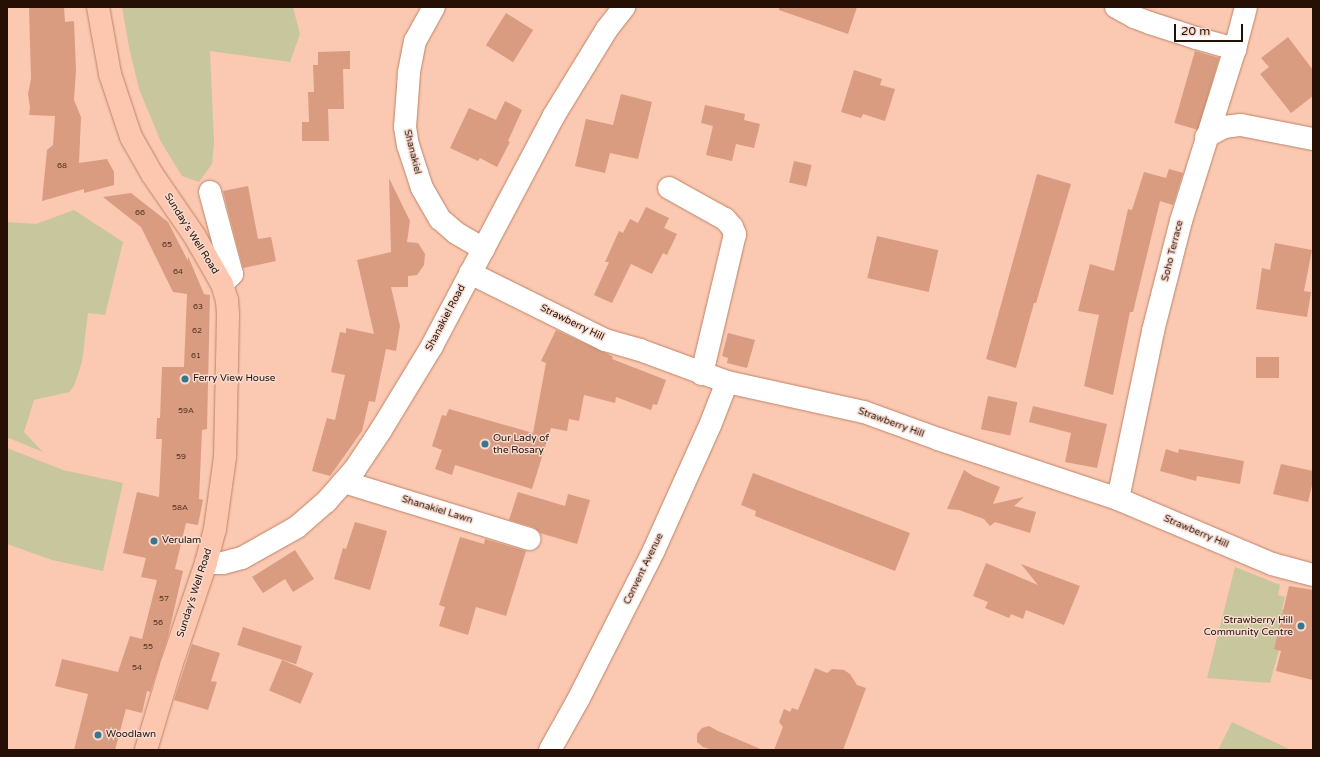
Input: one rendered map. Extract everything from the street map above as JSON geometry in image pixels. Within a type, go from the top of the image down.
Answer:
[{"type":"main road","name":"Sunday's Well Road","points":[[98,7],[110,74],[131,137],[152,174],[194,235],[222,284],[228,315],[225,458],[215,529],[206,563],[171,666],[146,750]]},
{"type":"street","name":"Shanakiel","points":[[434,7],[415,41],[409,74],[405,127],[408,145],[422,188],[440,219],[456,233],[484,249]]},
{"type":"street","name":"Shanakiel Road","points":[[206,563],[232,562],[272,542],[297,527],[326,502],[355,469],[394,410],[432,346],[553,117],[607,29],[624,7]]},
{"type":"street","points":[[1116,7],[1139,19],[1235,49]]},
{"type":"street","name":"Soho Terrace","points":[[1118,499],[1153,331],[1181,221],[1206,137],[1235,49],[1246,7]]},
{"type":"street","points":[[1206,137],[1224,128],[1240,125],[1313,139]]},
{"type":"street","points":[[669,188],[725,219],[732,227],[735,234],[702,374]]},
{"type":"street","points":[[210,192],[232,274],[222,284]]},
{"type":"street","name":"Strawberry Hill","points":[[470,273],[605,340],[640,350],[727,382],[864,412],[938,439],[1118,499],[1272,564],[1313,575]]},
{"type":"street","name":"Convent Avenue","points":[[550,750],[582,693],[654,550],[711,423],[727,382]]},
{"type":"street","name":"Shanakiel Lawn","points":[[344,482],[529,539]]},
{"type":"shaded area","points":[[122,7],[293,7],[300,34],[290,62],[210,51],[214,142],[212,164],[199,182],[182,176],[161,142],[139,89],[129,47]]},
{"type":"shaded area","points":[[74,210],[123,242],[105,315],[88,313],[82,362],[74,386],[69,392],[34,400],[24,432],[43,452],[9,438],[7,440],[7,222],[36,224]]},
{"type":"shaded area","points":[[7,448],[63,470],[123,483],[103,571],[52,560],[7,544]]},
{"type":"shaded area","points":[[1235,567],[1280,585],[1278,595],[1285,597],[1282,609],[1289,612],[1270,683],[1207,678]]},
{"type":"shaded area","points":[[1232,722],[1291,750],[1218,750]]},
{"type":"building","points":[[29,7],[64,7],[65,22],[74,21],[76,70],[74,100],[81,117],[79,163],[107,159],[114,172],[114,185],[84,193],[84,189],[42,201],[47,150],[53,145],[55,116],[29,115],[30,107],[28,94],[31,79]]},
{"type":"building","points":[[779,7],[857,7],[848,34],[779,10]]},
{"type":"building","points":[[506,13],[533,30],[513,62],[486,45]]},
{"type":"building","points":[[1288,37],[1313,70],[1313,96],[1291,113],[1260,74],[1269,67],[1261,58]]},
{"type":"building","points":[[350,51],[350,69],[343,69],[344,109],[328,109],[329,141],[302,141],[302,122],[309,122],[308,92],[314,92],[313,65],[318,65],[318,52]]},
{"type":"building","points":[[1195,51],[1219,58],[1198,130],[1174,123]]},
{"type":"building","points":[[854,70],[882,79],[880,85],[895,89],[885,121],[863,114],[861,118],[841,112]]},
{"type":"building","points":[[621,94],[652,102],[638,159],[610,153],[605,173],[575,166],[586,119],[613,125]]},
{"type":"building","points":[[505,101],[522,110],[508,141],[510,142],[497,167],[480,158],[478,161],[450,148],[469,108],[496,120]]},
{"type":"building","points":[[705,105],[745,114],[744,120],[760,124],[754,148],[736,144],[732,161],[706,155],[713,126],[701,123]]},
{"type":"building","points":[[794,161],[812,165],[807,186],[789,182]]},
{"type":"building","points":[[1169,169],[1183,173],[1173,205],[1160,201],[1133,312],[1130,312],[1113,395],[1084,386],[1099,315],[1078,311],[1090,264],[1114,271],[1128,209],[1132,210],[1144,172],[1166,178]]},
{"type":"building","points":[[1037,174],[1071,184],[1036,303],[1034,303],[1016,368],[986,359]]},
{"type":"building","points":[[389,178],[410,221],[407,242],[418,243],[425,254],[424,265],[417,275],[408,276],[408,287],[391,287],[400,326],[396,351],[386,349],[375,402],[369,401],[362,431],[330,476],[312,471],[327,418],[335,420],[345,375],[331,372],[340,332],[346,333],[346,328],[374,334],[357,260],[391,252]]},
{"type":"building","points":[[248,186],[258,239],[271,237],[276,261],[243,268],[223,191]]},
{"type":"building","points":[[131,193],[168,222],[188,261],[188,256],[204,294],[210,295],[207,429],[202,430],[199,499],[203,500],[198,525],[186,523],[175,569],[183,571],[168,636],[150,692],[147,691],[142,713],[126,709],[115,750],[74,750],[88,694],[55,686],[62,659],[118,672],[130,636],[142,639],[157,580],[141,577],[146,558],[123,553],[137,492],[159,497],[162,439],[156,439],[157,418],[160,418],[162,367],[184,367],[187,294],[173,292],[141,227],[103,197]]},
{"type":"building","points":[[646,207],[669,218],[664,228],[677,234],[667,255],[663,253],[652,274],[631,264],[612,303],[594,295],[609,262],[605,262],[619,231],[623,233],[630,219],[638,223]]},
{"type":"building","points":[[877,236],[938,250],[929,292],[867,278]]},
{"type":"building","points":[[1275,243],[1312,250],[1304,291],[1311,292],[1307,317],[1256,309],[1262,268],[1270,270]]},
{"type":"building","points":[[556,330],[608,354],[613,357],[612,359],[666,380],[657,405],[653,404],[651,410],[616,397],[615,403],[584,395],[579,421],[569,419],[567,431],[551,428],[532,489],[455,465],[452,475],[435,469],[442,450],[432,446],[442,415],[446,416],[449,409],[533,433],[546,363],[541,361]]},
{"type":"building","points":[[728,333],[755,340],[747,368],[727,363],[728,358],[722,356]]},
{"type":"building","points":[[1256,357],[1279,357],[1279,378],[1256,378]]},
{"type":"building","points":[[988,396],[1017,402],[1010,435],[981,429]]},
{"type":"building","points":[[1033,406],[1107,424],[1097,468],[1065,462],[1071,433],[1029,422]]},
{"type":"building","points":[[1166,449],[1178,453],[1179,449],[1244,461],[1240,484],[1197,476],[1196,481],[1160,471]]},
{"type":"building","points":[[1281,464],[1313,471],[1313,481],[1308,502],[1273,494]]},
{"type":"building","points":[[964,470],[973,476],[1000,487],[993,504],[1024,497],[1014,506],[1036,512],[1030,533],[995,522],[990,526],[984,519],[959,510],[947,509]]},
{"type":"building","points":[[753,473],[910,533],[895,571],[755,516],[756,511],[741,505]]},
{"type":"building","points":[[518,492],[565,506],[568,494],[590,500],[577,544],[540,533],[533,527],[509,520]]},
{"type":"building","points":[[355,522],[387,531],[370,590],[334,579],[343,548],[346,549]]},
{"type":"building","points":[[460,537],[484,544],[485,539],[526,551],[506,616],[476,607],[468,635],[439,626],[445,607],[439,605]]},
{"type":"building","points":[[295,550],[314,579],[293,592],[285,579],[263,593],[252,577]]},
{"type":"building","points":[[986,563],[1038,585],[1021,564],[1080,586],[1064,625],[1026,610],[1023,619],[1011,614],[1009,618],[985,608],[988,602],[973,596]]},
{"type":"building","name":"Strawberry Hill Community Centre","points":[[1289,586],[1313,590],[1313,680],[1276,671],[1281,651],[1274,649]]},
{"type":"building","points":[[243,627],[302,646],[296,664],[237,645]]},
{"type":"building","points":[[192,644],[220,653],[211,681],[217,682],[208,710],[174,700]]},
{"type":"building","points":[[282,660],[313,673],[300,704],[269,690]]},
{"type":"building","points":[[815,668],[827,673],[832,669],[844,670],[850,674],[857,685],[866,688],[843,750],[774,750],[783,727],[779,722],[784,709],[790,712],[792,708],[798,710]]},
{"type":"building","points":[[709,726],[763,750],[713,750],[703,747],[697,742],[697,734],[702,728]]},
{"type":"place","name":"Ferry View House","points":[[185,379]]},
{"type":"place","name":"Our Lady of the Rosary","points":[[485,444]]},
{"type":"place","name":"Verulam","points":[[154,541]]},
{"type":"place","name":"Strawberry Hill Community Centre","points":[[1301,626]]},
{"type":"place","name":"Woodlawn","points":[[98,735]]}]
